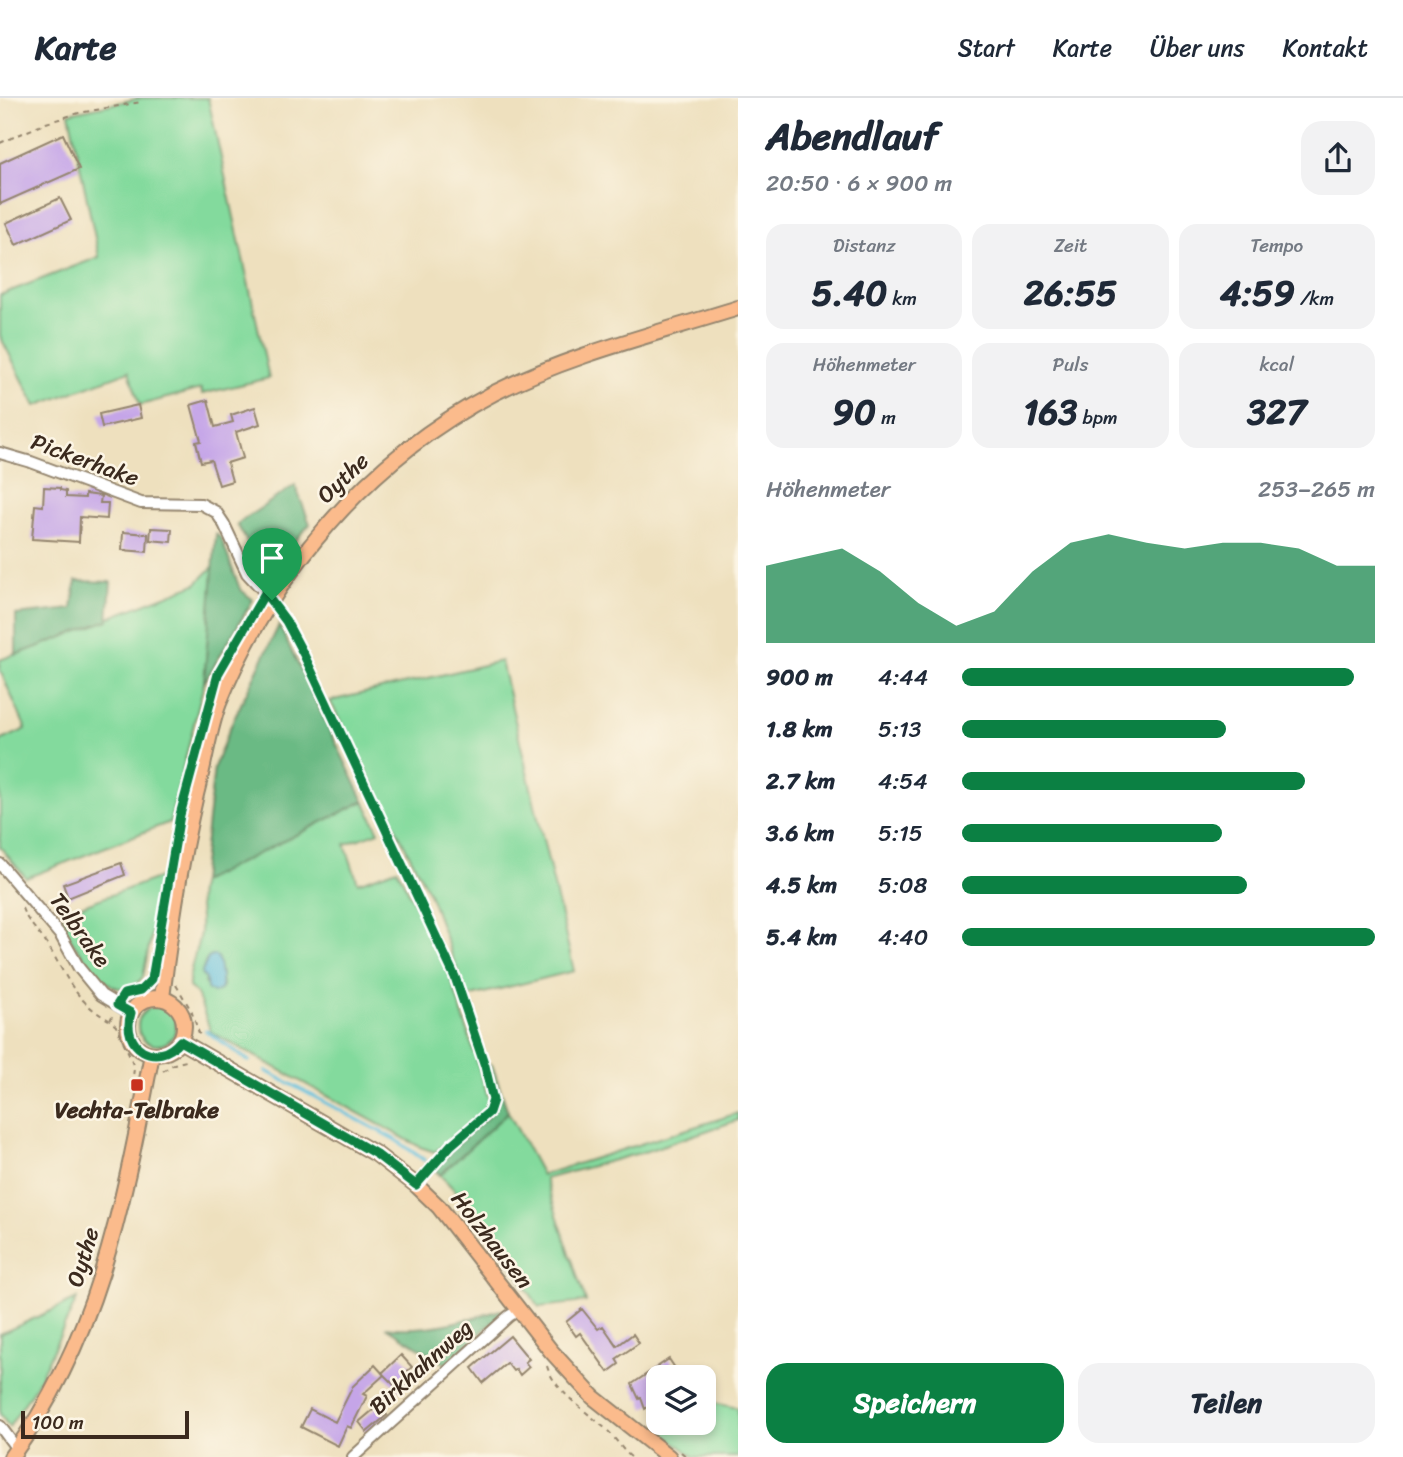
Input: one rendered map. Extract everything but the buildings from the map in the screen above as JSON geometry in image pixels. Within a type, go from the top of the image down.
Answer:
[{"type":"main road","name":"Oythe","points":[[162,998],[190,819],[218,705],[246,645],[272,600],[298,561],[335,516],[370,480],[432,432],[494,393],[560,364],[738,307]]},
{"type":"main road","points":[[162,998],[170,1002],[182,1015],[183,1033],[180,1041],[168,1051],[152,1054],[136,1046],[131,1039],[128,1031],[131,1013],[144,1001],[162,998]]},
{"type":"main road","name":"Holzhausen","points":[[180,1041],[376,1154],[416,1185],[439,1207],[519,1310],[593,1397],[669,1457]]},
{"type":"main road","name":"Oythe","points":[[14,1453],[37,1421],[63,1374],[97,1291],[126,1189],[152,1054]]},
{"type":"street","name":"Pickerhake","points":[[0,453],[141,503],[201,504],[216,512],[247,573],[272,600]]},
{"type":"street","name":"Telbrake","points":[[0,864],[61,936],[79,968],[101,995],[131,1013]]},
{"type":"street","name":"Birkhahnweg","points":[[354,1457],[428,1387],[519,1310]]},
{"type":"street","points":[[0,1426],[14,1453]]},
{"type":"path","points":[[0,143],[46,123],[79,113],[141,102]]},
{"type":"path","points":[[272,600],[304,655],[455,977],[485,1066],[493,1100],[489,1112],[451,1145],[416,1185]]},
{"type":"path","points":[[21,906],[77,995],[91,1011],[116,1026],[134,1069],[131,1090]]},
{"type":"path","points":[[110,1021],[124,994],[141,990],[152,979]]},
{"type":"green space","points":[[141,98],[208,98],[269,378],[202,394],[201,389],[140,405],[129,371],[36,406],[0,336],[0,295],[99,257],[69,113]]},
{"type":"green space","points":[[295,485],[310,524],[265,575],[237,524]]},
{"type":"green space","points":[[216,534],[221,538],[240,589],[253,600],[204,683]]},
{"type":"green space","points":[[214,566],[204,683],[170,822],[26,878],[0,847],[0,741],[26,729],[0,670],[0,660],[196,584]]},
{"type":"green space","points":[[76,581],[111,582],[108,620],[16,655],[16,615],[72,609]]},
{"type":"green space","points":[[279,625],[364,801],[201,882],[214,767]]},
{"type":"green space","points":[[501,661],[574,971],[467,997],[429,893],[330,701]]},
{"type":"green space","points":[[364,801],[379,832],[345,844],[358,883],[397,869],[448,968],[489,1100],[484,1110],[435,1152],[420,1147],[211,1032],[197,994],[189,987],[200,932],[201,882]],"holes":[[[206,961],[220,970],[222,986],[205,984],[206,979],[201,974]]]},
{"type":"green space","points":[[163,876],[143,977],[126,988],[110,985],[74,944],[63,923],[64,917],[69,910]]},
{"type":"green space","points":[[157,1007],[171,1012],[176,1026],[171,1040],[157,1045],[143,1040],[138,1026],[143,1012]]},
{"type":"green space","points":[[487,1064],[492,1065],[508,1112],[440,1175],[435,1170],[454,1147],[492,1113],[497,1098]]},
{"type":"green space","points":[[508,1112],[542,1175],[738,1113],[738,1120],[647,1151],[545,1179],[586,1302],[539,1307],[476,1212],[440,1175]]},
{"type":"green space","points":[[77,1299],[37,1384],[9,1427],[0,1414],[0,1334]]},
{"type":"green space","points":[[501,1310],[503,1313],[446,1364],[386,1327],[430,1327]]},
{"type":"green space","points":[[716,1403],[738,1408],[738,1457],[694,1457],[665,1435],[716,1435]]},
{"type":"water","points":[[214,955],[218,960],[221,984],[220,990],[213,993],[207,989],[206,979],[201,974],[208,958]]},
{"type":"waterway","points":[[206,1031],[249,1061]]},
{"type":"waterway","points":[[266,1071],[396,1140],[424,1160]]},
{"type":"place","name":"Vechta-Telbrake","points":[[137,1085]]},
{"type":"route","points":[[265,593],[272,600],[304,655],[455,977],[485,1066],[493,1100],[489,1112],[451,1145],[416,1185],[376,1154],[180,1041],[175,1047],[160,1054],[144,1051],[136,1046],[128,1031],[131,1013],[117,1005],[124,994],[141,990],[152,979],[180,815],[218,674],[265,593]]}]
